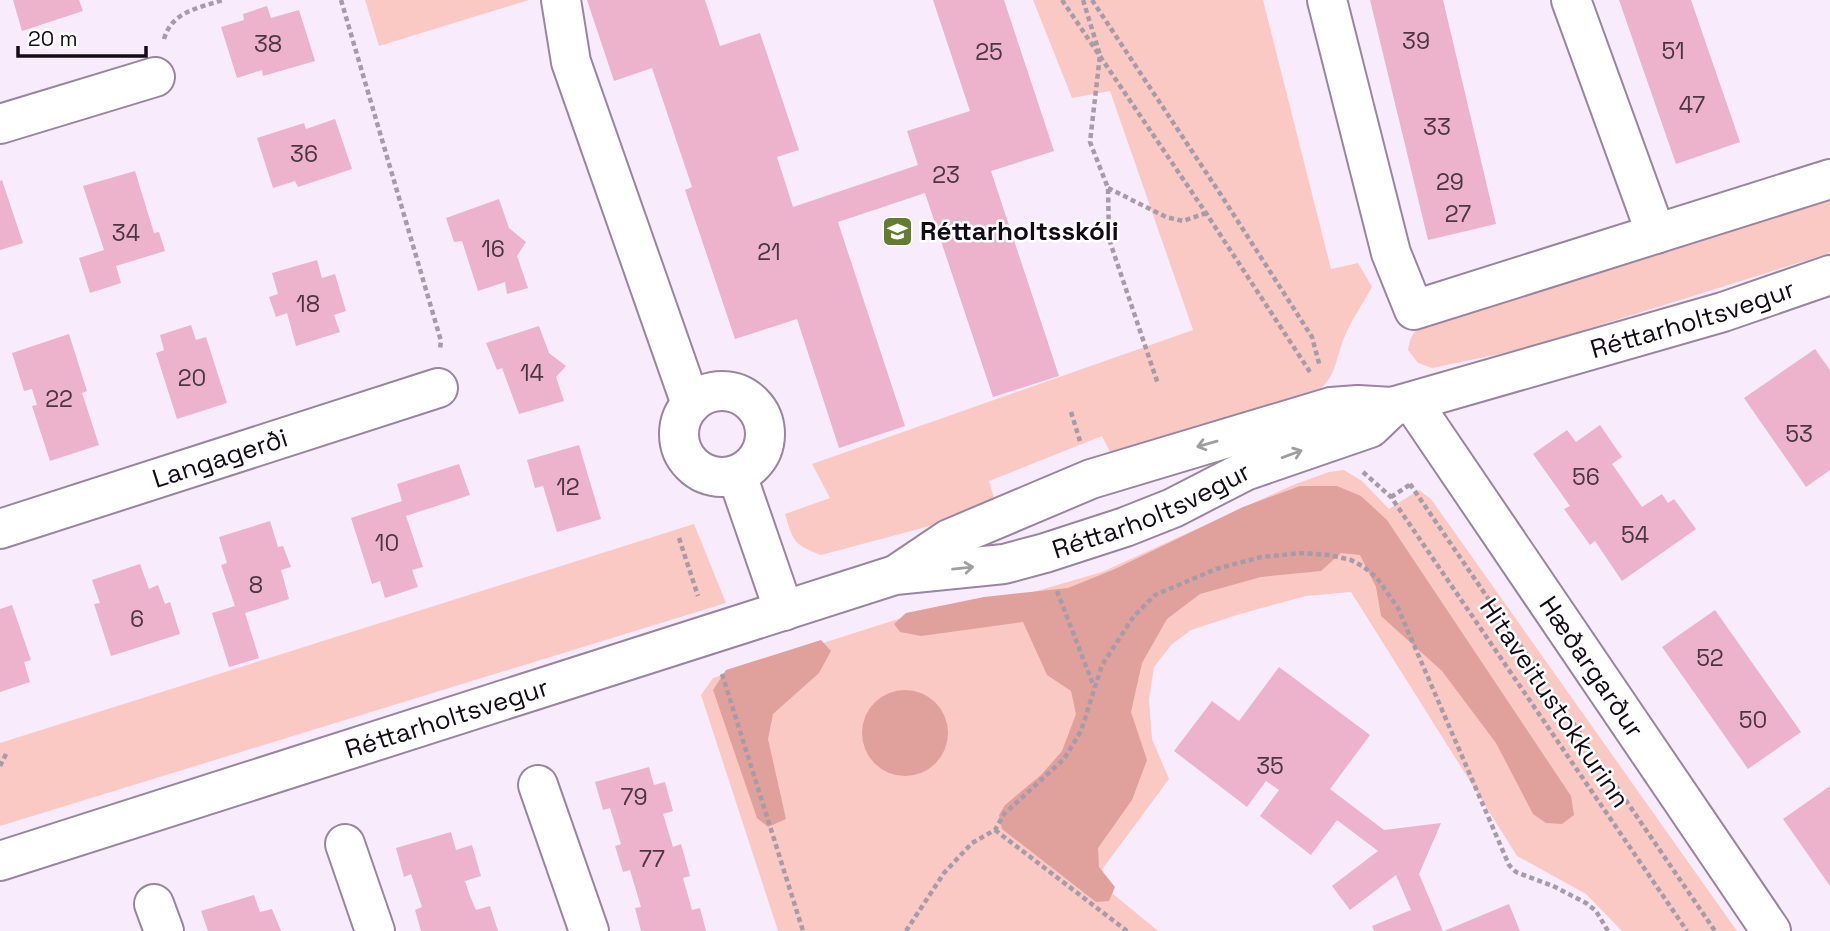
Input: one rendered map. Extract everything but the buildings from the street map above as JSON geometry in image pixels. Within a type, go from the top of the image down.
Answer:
[{"type":"street","points":[[561,0],[571,62],[691,404]]},
{"type":"street","points":[[1327,0],[1391,253],[1414,310],[1830,178]]},
{"type":"street","points":[[1571,0],[1656,234]]},
{"type":"street","points":[[0,124],[155,77]]},
{"type":"street","name":"Réttarholtsvegur","points":[[895,575],[950,539],[1091,478],[1331,407],[1402,405],[1723,312],[1830,275]]},
{"type":"street","name":"Langagerði","points":[[0,529],[438,388]]},
{"type":"street","points":[[716,391],[743,396],[754,405],[762,417],[765,430],[761,451],[749,468],[737,475],[708,475],[695,468],[680,444],[683,416],[691,404],[703,395],[716,391]]},
{"type":"street","name":"Réttarholtsvegur","points":[[0,861],[895,575],[1004,564],[1125,527],[1173,508],[1245,471],[1370,428],[1402,405]]},
{"type":"street","name":"Hæðargarður","points":[[1402,405],[1771,931]]},
{"type":"street","points":[[737,475],[784,611]]},
{"type":"street","points":[[538,785],[589,931]]},
{"type":"street","points":[[345,844],[375,931]]},
{"type":"path","points":[[155,77],[167,30],[172,21],[181,13],[223,0]]},
{"type":"path","points":[[341,0],[441,341],[438,388]]},
{"type":"path","points":[[1062,0],[1206,212],[1291,344]]},
{"type":"path","points":[[1083,0],[1100,55],[1090,142],[1108,188],[1109,239],[1158,384]]},
{"type":"path","points":[[1092,0],[1311,337]]},
{"type":"path","points":[[1108,188],[1166,216],[1183,221],[1206,212]]},
{"type":"path","name":"Hitaveitustokkurinn","points":[[1687,931],[1391,497],[1410,484],[1715,931]]},
{"type":"path","points":[[679,538],[700,601]]},
{"type":"path","points":[[906,931],[944,873],[972,843],[995,830],[1004,814],[1064,759],[1081,731],[1102,664],[1134,616],[1155,595],[1216,569],[1261,557],[1302,553],[1351,560],[1377,578],[1398,608],[1509,865],[1519,873],[1586,903],[1598,914],[1608,931]]},
{"type":"path","points":[[1056,588],[1094,688]]},
{"type":"path","points":[[718,664],[803,931]]},
{"type":"path","points":[[0,766],[7,752]]},
{"type":"path","points":[[995,830],[1127,931]]},
{"type":"shaded area","points":[[365,0],[529,0],[379,46]]},
{"type":"shaded area","points":[[1033,0],[1263,0],[1331,269],[1358,263],[1372,287],[1347,331],[1330,378],[1305,399],[1110,452],[1102,436],[989,481],[997,508],[821,555],[796,541],[785,514],[830,498],[812,464],[1193,330],[1110,91],[1072,98]]},
{"type":"shaded area","points":[[1830,201],[1830,253],[1523,349],[1432,368],[1418,363],[1408,350],[1415,332],[1431,321]]},
{"type":"shaded area","points":[[1344,470],[1362,481],[1389,509],[1419,490],[1431,499],[1737,931],[1622,931],[1586,894],[1517,856],[1351,592],[1306,596],[1191,630],[1172,644],[1154,667],[1149,700],[1152,739],[1169,779],[1095,879],[1158,931],[778,931],[701,695],[713,678],[939,606],[1002,601],[1102,572],[1293,485],[1329,472]]},
{"type":"shaded area","points":[[1300,486],[1337,486],[1361,496],[1387,520],[1571,796],[1574,815],[1562,824],[1546,823],[1533,814],[1496,743],[1442,671],[1381,616],[1376,587],[1360,555],[1341,553],[1321,571],[1261,577],[1200,594],[1167,619],[1142,663],[1131,712],[1147,760],[1132,800],[1098,848],[1099,867],[1115,887],[1109,901],[1096,902],[1002,829],[999,815],[1005,805],[1041,775],[1062,751],[1076,714],[1071,691],[1047,675],[1023,622],[921,636],[900,632],[894,624],[906,613],[984,597],[1068,588],[1115,569],[1243,507]]},
{"type":"shaded area","points":[[694,524],[726,603],[0,826],[0,743]]},
{"type":"shaded area","points":[[821,640],[831,651],[819,673],[773,714],[768,739],[786,819],[768,827],[757,818],[713,690],[726,670]]},
{"type":"shaded area","points":[[905,690],[922,693],[936,702],[945,716],[948,733],[945,750],[936,764],[922,773],[905,776],[888,773],[874,764],[865,750],[862,733],[865,716],[874,702],[888,693]]},
{"type":"place","name":"Réttarholtsskóli","points":[[897,231]]}]
